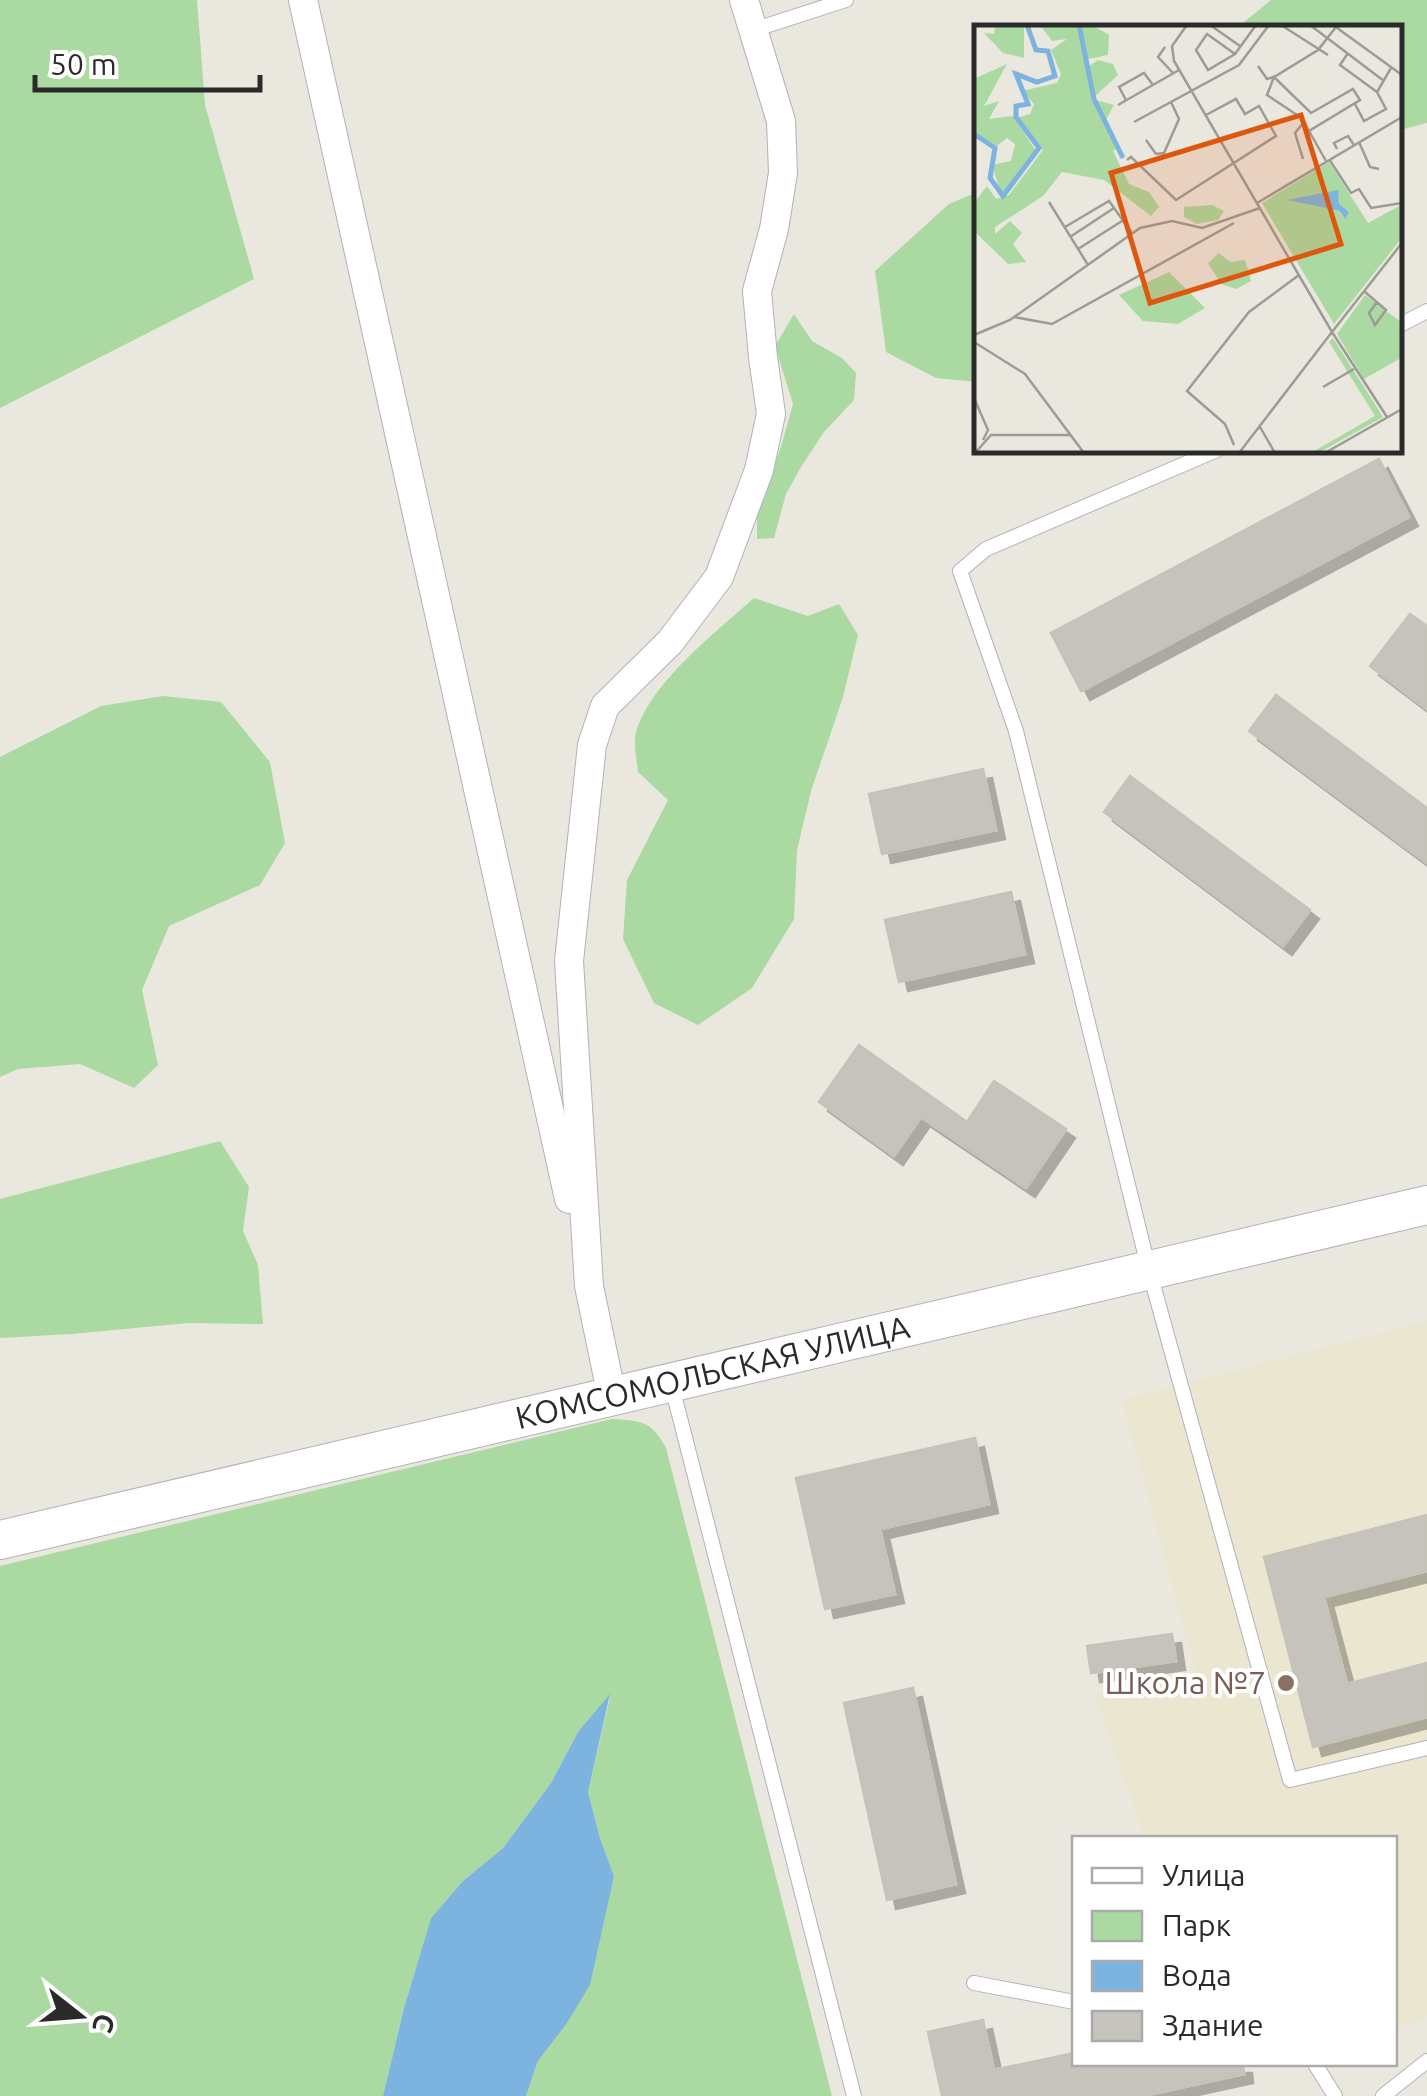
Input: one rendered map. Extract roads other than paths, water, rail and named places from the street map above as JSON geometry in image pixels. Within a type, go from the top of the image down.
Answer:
[{"type":"main road","name":"КОМСОМОЛЬСКАЯ УЛИЦА","points":[[0,1540],[1427,1205]]},
{"type":"street","points":[[304,0],[612,1397]]},
{"type":"street","points":[[588,1286],[569,960],[592,745],[604,706],[670,642],[719,577],[759,470],[772,414],[757,291],[774,229],[783,173],[781,121],[744,0]]},
{"type":"lane","points":[[754,30],[846,0]]},
{"type":"lane","points":[[1402,325],[1427,311]]},
{"type":"lane","points":[[1212,452],[986,548],[960,571],[1016,731],[1149,1270],[1290,1780],[1427,1748]]},
{"type":"lane","points":[[670,1382],[854,2096]]},
{"type":"lane","points":[[974,1983],[1072,2002]]},
{"type":"lane","points":[[1383,2096],[1427,2061]]},
{"type":"lane","points":[[1316,2066],[1335,2096]]},
{"type":"water","points":[[610,1694],[588,1792],[614,1876],[590,1985],[538,2061],[526,2096],[383,2096],[431,1918],[463,1881],[503,1848],[551,1783],[578,1732]]},
{"type":"place","name":"Школа №7","points":[[1286,1683]]}]
